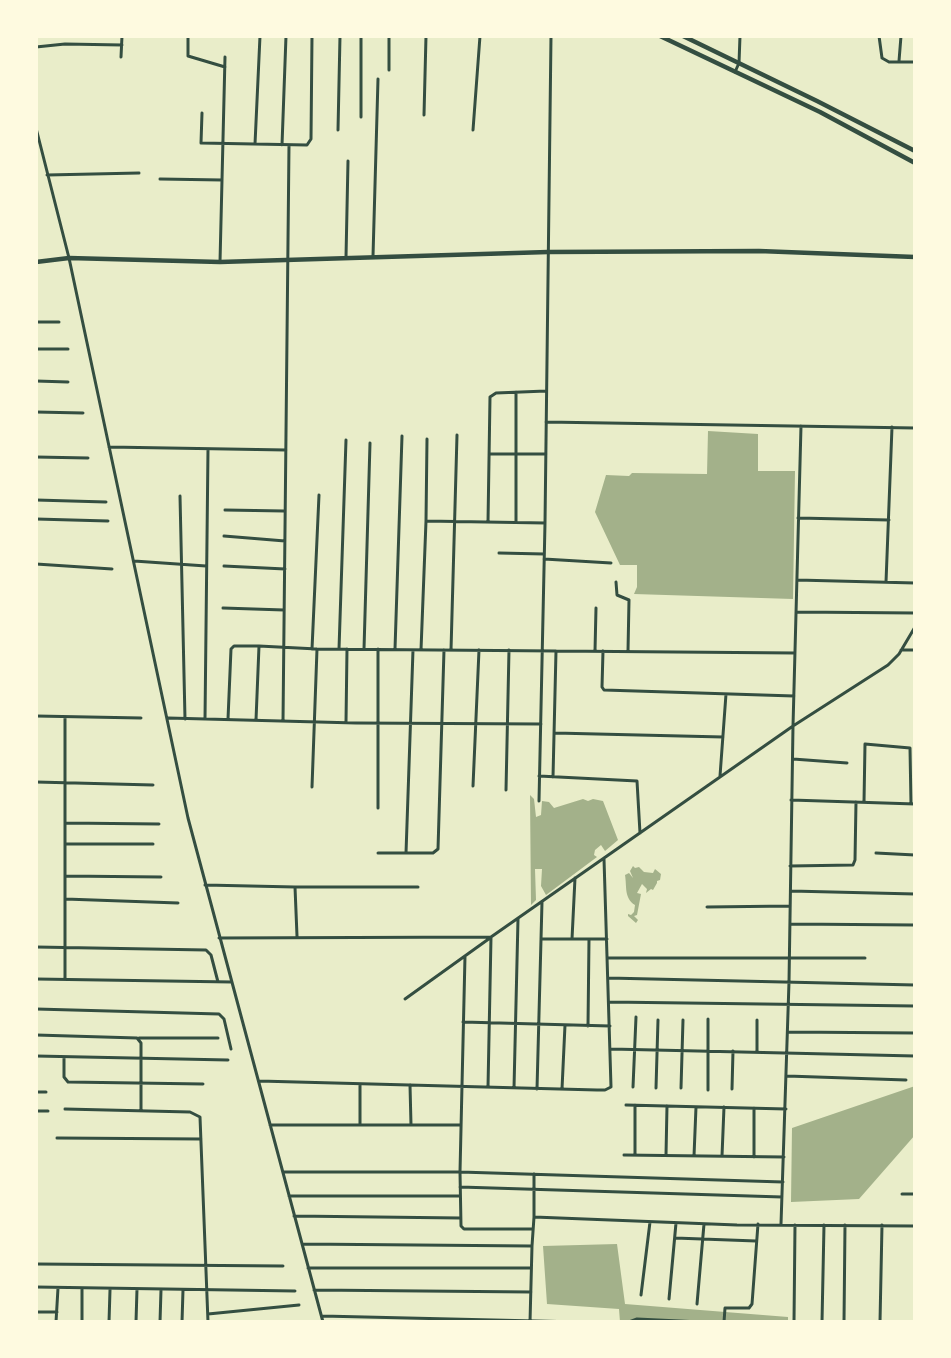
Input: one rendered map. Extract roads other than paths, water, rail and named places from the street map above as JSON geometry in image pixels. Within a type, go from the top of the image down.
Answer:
[{"type":"main road","points":[[660,36],[820,112],[915,163]]},
{"type":"main road","points":[[682,36],[915,151]]},
{"type":"main road","points":[[36,262],[67,258],[220,262],[548,252],[759,251],[915,257]]},
{"type":"street","points":[[121,57],[122,36]]},
{"type":"street","points":[[188,36],[188,56],[225,67]]},
{"type":"street","points":[[255,144],[260,36]]},
{"type":"street","points":[[282,145],[286,36]]},
{"type":"street","points":[[202,113],[201,142],[307,145],[311,139],[312,36]]},
{"type":"street","points":[[338,130],[340,36]]},
{"type":"street","points":[[361,117],[362,36]]},
{"type":"street","points":[[389,36],[389,70]]},
{"type":"street","points":[[424,115],[426,36]]},
{"type":"street","points":[[473,130],[480,36]]},
{"type":"street","points":[[539,801],[551,36]]},
{"type":"street","points":[[735,73],[739,63],[740,36]]},
{"type":"street","points":[[879,36],[882,58],[889,62],[915,62]]},
{"type":"street","points":[[899,62],[900,36]]},
{"type":"street","points":[[36,47],[65,44],[122,45]]},
{"type":"street","points":[[220,262],[225,57]]},
{"type":"street","points":[[373,256],[378,79]]},
{"type":"street","points":[[36,128],[109,447],[188,818],[323,1322]]},
{"type":"street","points":[[283,721],[289,145]]},
{"type":"street","points":[[346,257],[348,161]]},
{"type":"street","points":[[47,175],[139,173]]},
{"type":"street","points":[[160,179],[222,180]]},
{"type":"street","points":[[36,322],[59,322]]},
{"type":"street","points":[[36,349],[68,350]]},
{"type":"street","points":[[36,381],[68,382]]},
{"type":"street","points":[[488,522],[490,397],[496,393],[546,391]]},
{"type":"street","points":[[516,392],[516,522]]},
{"type":"street","points":[[36,412],[84,413]]},
{"type":"street","points":[[546,422],[915,428]]},
{"type":"street","points":[[781,1224],[787,1076],[791,800],[801,426]]},
{"type":"street","points":[[886,582],[892,428]]},
{"type":"street","points":[[451,650],[457,435]]},
{"type":"street","points":[[395,649],[402,436]]},
{"type":"street","points":[[421,650],[427,439]]},
{"type":"street","points":[[339,649],[346,440]]},
{"type":"street","points":[[364,649],[370,443]]},
{"type":"street","points":[[109,447],[286,450]]},
{"type":"street","points":[[205,719],[208,449]]},
{"type":"street","points":[[489,454],[546,454]]},
{"type":"street","points":[[36,457],[88,458]]},
{"type":"street","points":[[312,787],[319,495]]},
{"type":"street","points":[[180,496],[184,719]]},
{"type":"street","points":[[36,500],[106,501]]},
{"type":"street","points":[[225,510],[284,512]]},
{"type":"street","points":[[798,518],[889,520]]},
{"type":"street","points":[[36,519],[108,522]]},
{"type":"street","points":[[426,521],[545,523]]},
{"type":"street","points":[[224,536],[285,541]]},
{"type":"street","points":[[499,554],[611,563]]},
{"type":"street","points":[[134,561],[206,566]]},
{"type":"street","points":[[36,564],[112,568]]},
{"type":"street","points":[[224,566],[285,569]]},
{"type":"street","points":[[797,580],[915,583]]},
{"type":"street","points":[[616,582],[617,595],[628,600],[628,651]]},
{"type":"street","points":[[223,608],[284,610]]},
{"type":"street","points":[[595,651],[596,608]]},
{"type":"street","points":[[796,612],[915,613]]},
{"type":"street","points":[[405,999],[793,726],[888,665],[901,650],[915,627]]},
{"type":"street","points":[[228,719],[231,649],[234,646],[315,649],[795,653]]},
{"type":"street","points":[[256,720],[260,646]]},
{"type":"street","points":[[346,723],[347,649]]},
{"type":"street","points":[[378,649],[378,808]]},
{"type":"street","points":[[406,853],[413,650]]},
{"type":"street","points":[[378,853],[433,853],[438,849],[444,650]]},
{"type":"street","points":[[473,786],[479,650]]},
{"type":"street","points":[[506,790],[509,650]]},
{"type":"street","points":[[901,650],[915,650]]},
{"type":"street","points":[[553,777],[556,651]]},
{"type":"street","points":[[603,651],[602,687],[604,690],[794,696]]},
{"type":"street","points":[[720,777],[726,694]]},
{"type":"street","points":[[36,716],[141,718]]},
{"type":"street","points":[[65,717],[65,979]]},
{"type":"street","points":[[168,718],[346,723],[541,724]]},
{"type":"street","points":[[555,733],[723,737]]},
{"type":"street","points":[[791,800],[913,804],[910,748],[865,744],[864,802]]},
{"type":"street","points":[[793,759],[847,763]]},
{"type":"street","points":[[539,776],[637,781],[639,833]]},
{"type":"street","points":[[36,782],[153,785]]},
{"type":"street","points":[[790,866],[853,866],[856,802]]},
{"type":"street","points":[[65,823],[159,824]]},
{"type":"street","points":[[65,844],[153,844]]},
{"type":"street","points":[[876,853],[915,855]]},
{"type":"street","points":[[259,1082],[605,1090],[611,1087],[604,858]]},
{"type":"street","points":[[65,876],[161,877]]},
{"type":"street","points":[[572,939],[575,878]]},
{"type":"street","points":[[206,885],[418,887]]},
{"type":"street","points":[[295,887],[297,936]]},
{"type":"street","points":[[790,891],[915,894]]},
{"type":"street","points":[[65,899],[178,903]]},
{"type":"street","points":[[537,1089],[542,902]]},
{"type":"street","points":[[707,907],[790,906]]},
{"type":"street","points":[[514,1088],[518,919]]},
{"type":"street","points":[[790,924],[915,925]]},
{"type":"street","points":[[219,938],[491,937]]},
{"type":"street","points":[[488,1087],[491,937]]},
{"type":"street","points":[[541,939],[607,939]]},
{"type":"street","points":[[588,1026],[589,939]]},
{"type":"street","points":[[36,947],[206,950],[211,955],[219,981]]},
{"type":"street","points":[[465,956],[459,1172],[461,1226],[464,1229],[532,1230]]},
{"type":"street","points":[[607,958],[865,958]]},
{"type":"street","points":[[608,978],[915,985]]},
{"type":"street","points":[[36,979],[232,982]]},
{"type":"street","points":[[609,1002],[915,1006]]},
{"type":"street","points":[[36,1010],[219,1014],[224,1019],[231,1048]]},
{"type":"street","points":[[633,1087],[636,1017]]},
{"type":"street","points":[[708,1019],[708,1090]]},
{"type":"street","points":[[656,1088],[658,1020]]},
{"type":"street","points":[[681,1088],[683,1020]]},
{"type":"street","points":[[757,1020],[757,1052]]},
{"type":"street","points":[[463,1022],[610,1026]]},
{"type":"street","points":[[562,1089],[565,1025]]},
{"type":"street","points":[[788,1032],[915,1033]]},
{"type":"street","points":[[36,1035],[218,1038]]},
{"type":"street","points":[[137,1038],[141,1043],[141,1111]]},
{"type":"street","points":[[611,1049],[915,1056]]},
{"type":"street","points":[[732,1089],[733,1051]]},
{"type":"street","points":[[36,1056],[228,1060]]},
{"type":"street","points":[[64,1057],[63,1077],[68,1082],[203,1084]]},
{"type":"street","points":[[787,1076],[906,1080]]},
{"type":"street","points":[[360,1084],[360,1125]]},
{"type":"street","points":[[410,1085],[411,1125]]},
{"type":"street","points":[[36,1092],[46,1092]]},
{"type":"street","points":[[626,1105],[786,1109]]},
{"type":"street","points":[[634,1155],[635,1105]]},
{"type":"street","points":[[666,1155],[667,1106]]},
{"type":"street","points":[[694,1156],[696,1107]]},
{"type":"street","points":[[722,1156],[724,1107]]},
{"type":"street","points":[[754,1108],[754,1157]]},
{"type":"street","points":[[65,1109],[196,1114],[201,1122],[208,1322]]},
{"type":"street","points":[[36,1111],[48,1111]]},
{"type":"street","points":[[270,1125],[461,1125]]},
{"type":"street","points":[[57,1138],[201,1140]]},
{"type":"street","points":[[624,1155],[784,1157]]},
{"type":"street","points":[[283,1172],[459,1172],[783,1182]]},
{"type":"street","points":[[530,1321],[534,1174]]},
{"type":"street","points":[[460,1187],[783,1197]]},
{"type":"street","points":[[903,1194],[915,1194]]},
{"type":"street","points":[[289,1196],[460,1196]]},
{"type":"street","points":[[294,1216],[461,1218]]},
{"type":"street","points":[[534,1216],[704,1224],[915,1226]]},
{"type":"street","points":[[641,1295],[650,1222]]},
{"type":"street","points":[[669,1299],[676,1223]]},
{"type":"street","points":[[697,1304],[704,1224]]},
{"type":"street","points":[[724,1322],[725,1308],[751,1307],[758,1224]]},
{"type":"street","points":[[794,1322],[795,1224]]},
{"type":"street","points":[[822,1322],[824,1225]]},
{"type":"street","points":[[844,1322],[845,1225]]},
{"type":"street","points":[[880,1322],[882,1225]]},
{"type":"street","points":[[675,1238],[756,1241]]},
{"type":"street","points":[[302,1244],[532,1246]]},
{"type":"street","points":[[36,1264],[283,1266]]},
{"type":"street","points":[[308,1268],[531,1268]]},
{"type":"street","points":[[36,1287],[110,1290],[295,1291]]},
{"type":"street","points":[[56,1322],[58,1288]]},
{"type":"street","points":[[82,1288],[82,1322]]},
{"type":"street","points":[[136,1322],[137,1289]]},
{"type":"street","points":[[109,1322],[110,1290]]},
{"type":"street","points":[[160,1322],[161,1290]]},
{"type":"street","points":[[182,1322],[183,1290]]},
{"type":"street","points":[[314,1290],[531,1292]]},
{"type":"street","points":[[208,1314],[299,1305]]},
{"type":"street","points":[[36,1312],[57,1312]]},
{"type":"street","points":[[322,1316],[579,1322]]},
{"type":"street","points":[[629,1322],[637,1319],[700,1322]]}]
